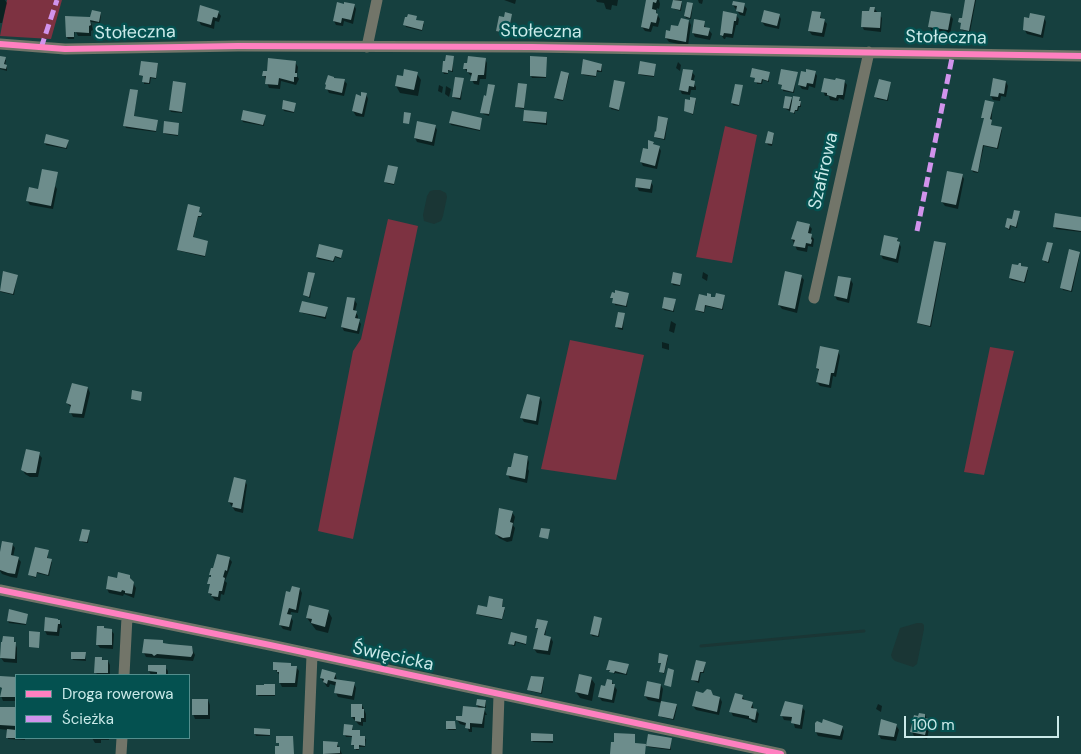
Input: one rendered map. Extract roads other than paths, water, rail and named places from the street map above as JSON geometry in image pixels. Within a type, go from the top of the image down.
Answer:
[{"type":"street","points":[[367,47],[377,0]]},
{"type":"street","name":"Stołeczna","points":[[0,44],[65,49],[238,46],[532,47],[1081,56]]},
{"type":"street","name":"Szafirowa","points":[[814,298],[869,52]]},
{"type":"street","name":"Święcicka","points":[[0,590],[499,694],[743,750],[780,754]]},
{"type":"street","points":[[124,674],[127,617]]},
{"type":"street","points":[[308,754],[312,655]]},
{"type":"street","points":[[497,754],[499,694]]},
{"type":"street","points":[[121,754],[122,739]]},
{"type":"water","points":[[430,191],[446,193],[447,197],[441,221],[434,224],[424,221],[423,215],[427,196]]},
{"type":"water","points":[[922,623],[924,629],[917,664],[913,667],[895,661],[891,655],[900,628]]},
{"type":"waterway","points":[[701,646],[864,631]]}]
